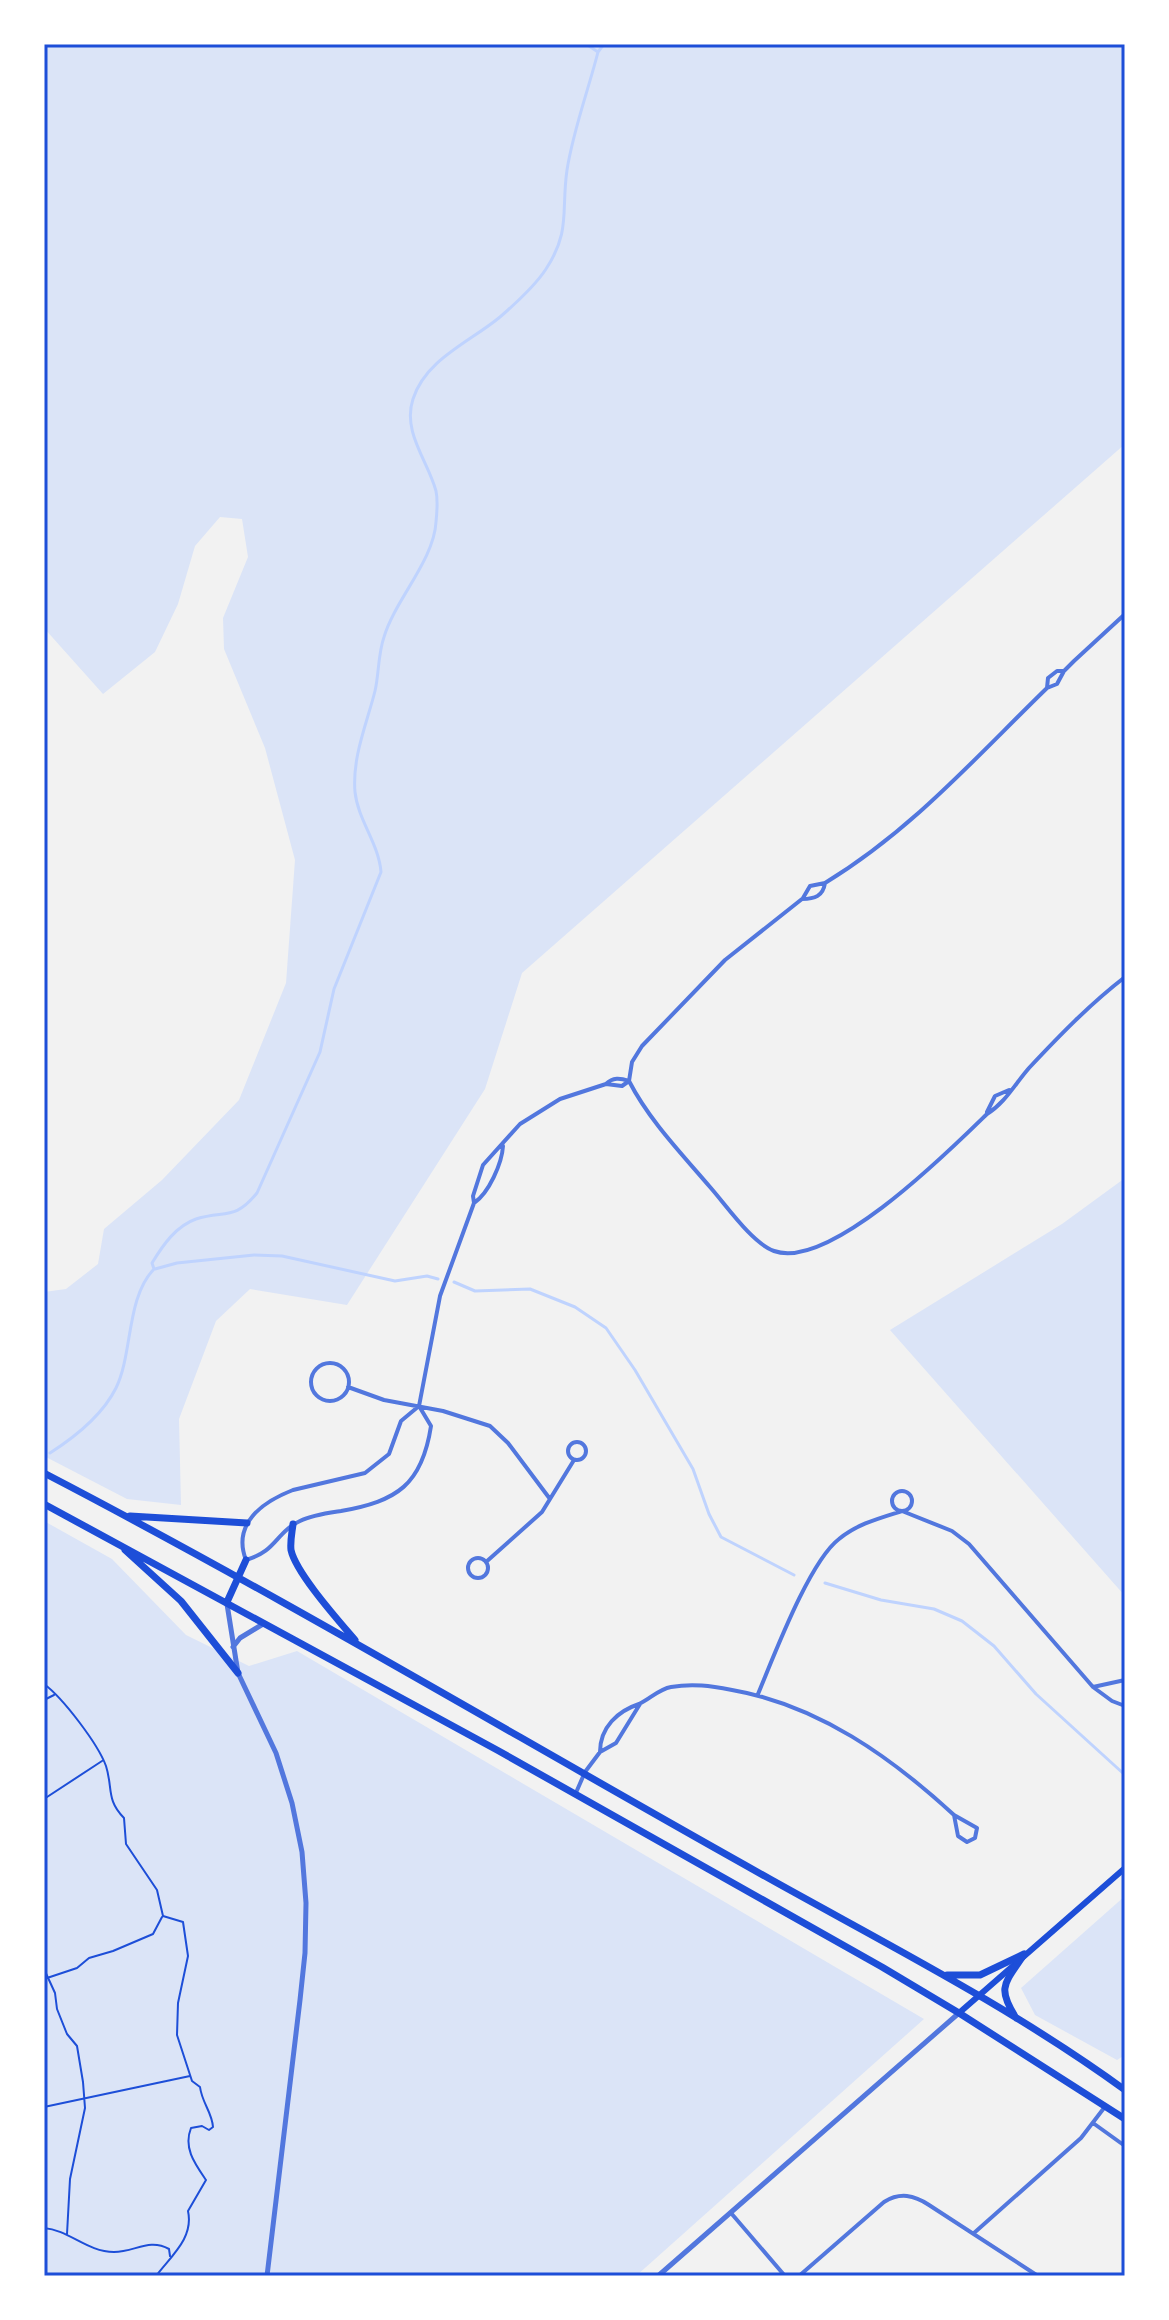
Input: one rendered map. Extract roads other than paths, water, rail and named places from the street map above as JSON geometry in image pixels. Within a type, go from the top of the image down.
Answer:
[{"type":"main road","points":[[44,1473],[359,1644],[770,1879],[943,1974],[1125,2090]]},
{"type":"main road","points":[[44,1504],[575,1795],[959,2013],[1125,2119]]},
{"type":"main road","points":[[126,1516],[247,1523]]},
{"type":"main road","points":[[293,1524],[292,1553],[301,1571],[359,1644]]},
{"type":"main road","points":[[118,1542],[181,1601],[238,1673]]},
{"type":"main road","points":[[227,1602],[236,1576],[246,1560]]},
{"type":"main road","points":[[959,2013],[1125,1868]]},
{"type":"main road","points":[[943,1974],[980,1975],[1024,1954]]},
{"type":"main road","points":[[1017,2020],[1004,1999],[1004,1984],[1024,1954]]},
{"type":"street","points":[[1125,614],[945,792],[825,883],[810,886],[802,899],[725,960],[642,1046],[632,1062],[629,1081],[645,1110],[748,1231],[772,1251],[793,1255],[813,1250],[876,1211],[913,1183],[1005,1099],[1009,1090],[1075,1020],[1125,977]]},
{"type":"street","points":[[1047,688],[1052,674],[1064,671]]},
{"type":"street","points":[[802,899],[816,898],[822,894],[825,883]]},
{"type":"street","points":[[419,1406],[431,1426],[428,1442],[417,1470],[399,1491],[384,1501],[303,1519],[293,1524],[266,1553],[246,1560],[241,1541],[247,1523],[258,1511],[282,1494],[365,1473],[375,1467],[389,1454],[401,1421],[419,1406],[440,1296],[474,1203],[473,1196],[483,1165],[520,1124],[560,1099],[610,1080],[619,1078],[629,1081]]},
{"type":"street","points":[[987,1114],[995,1096],[1009,1090]]},
{"type":"street","points":[[474,1203],[482,1197],[502,1155],[503,1146]]},
{"type":"street","points":[[333,1363],[344,1369],[348,1387],[341,1397],[323,1400],[314,1392],[311,1380],[321,1365],[333,1363]]},
{"type":"street","points":[[348,1387],[384,1400],[473,1419],[490,1426],[508,1443],[550,1499]]},
{"type":"street","points":[[582,1443],[586,1454],[580,1460],[574,1460],[569,1456],[569,1448],[582,1443]]},
{"type":"street","points":[[486,1562],[542,1512],[574,1460]]},
{"type":"street","points":[[758,1694],[818,1564],[835,1541],[860,1526],[902,1511],[910,1506],[912,1500],[903,1491],[896,1492],[891,1501],[896,1509],[902,1511],[952,1531],[969,1544],[1093,1687],[1125,1706]]},
{"type":"street","points":[[474,1559],[486,1562],[488,1568],[484,1576],[475,1578],[470,1573],[468,1567],[474,1559]]},
{"type":"street","points":[[227,1602],[238,1673],[276,1753],[292,1803],[302,1852],[306,1903],[305,1953],[267,2276]]},
{"type":"street","points":[[233,1648],[240,1638],[263,1624]]},
{"type":"street","points":[[1093,1687],[1125,1680]]},
{"type":"street","points":[[600,1752],[601,1737],[610,1723],[629,1705],[640,1703],[668,1688],[698,1684],[758,1694],[796,1708],[861,1741],[913,1778],[954,1815],[977,1828],[975,1838],[967,1842],[958,1836],[954,1815]]},
{"type":"street","points":[[575,1795],[585,1772],[600,1752],[616,1743],[640,1703]]},
{"type":"street","points":[[658,2276],[959,2013]]},
{"type":"street","points":[[974,2233],[1081,2138],[1106,2106]]},
{"type":"street","points":[[1093,2123],[1125,2146]]},
{"type":"street","points":[[799,2276],[891,2198],[901,2195],[920,2199],[1038,2276]]},
{"type":"street","points":[[731,2213],[785,2276]]},
{"type":"waterway","points":[[586,44],[598,52]]},
{"type":"waterway","points":[[50,1453],[87,1425],[116,1388],[139,1295],[154,1269],[152,1263],[165,1243],[189,1222],[236,1211],[257,1193],[320,1052],[334,989],[381,872],[355,792],[358,753],[375,691],[384,637],[429,551],[436,522],[436,491],[413,435],[413,399],[419,385],[438,362],[512,306],[536,282],[554,256],[564,221],[565,184],[573,141],[598,52],[604,44]]},
{"type":"waterway","points":[[155,1269],[177,1263],[254,1255],[282,1256],[395,1281],[427,1276],[438,1279]]},
{"type":"waterway","points":[[454,1282],[475,1291],[530,1289],[575,1307],[606,1328],[635,1370],[693,1469],[721,1537],[794,1575]]},
{"type":"waterway","points":[[825,1583],[881,1600],[934,1609],[962,1621],[994,1646],[1036,1694],[1125,1775]]}]
